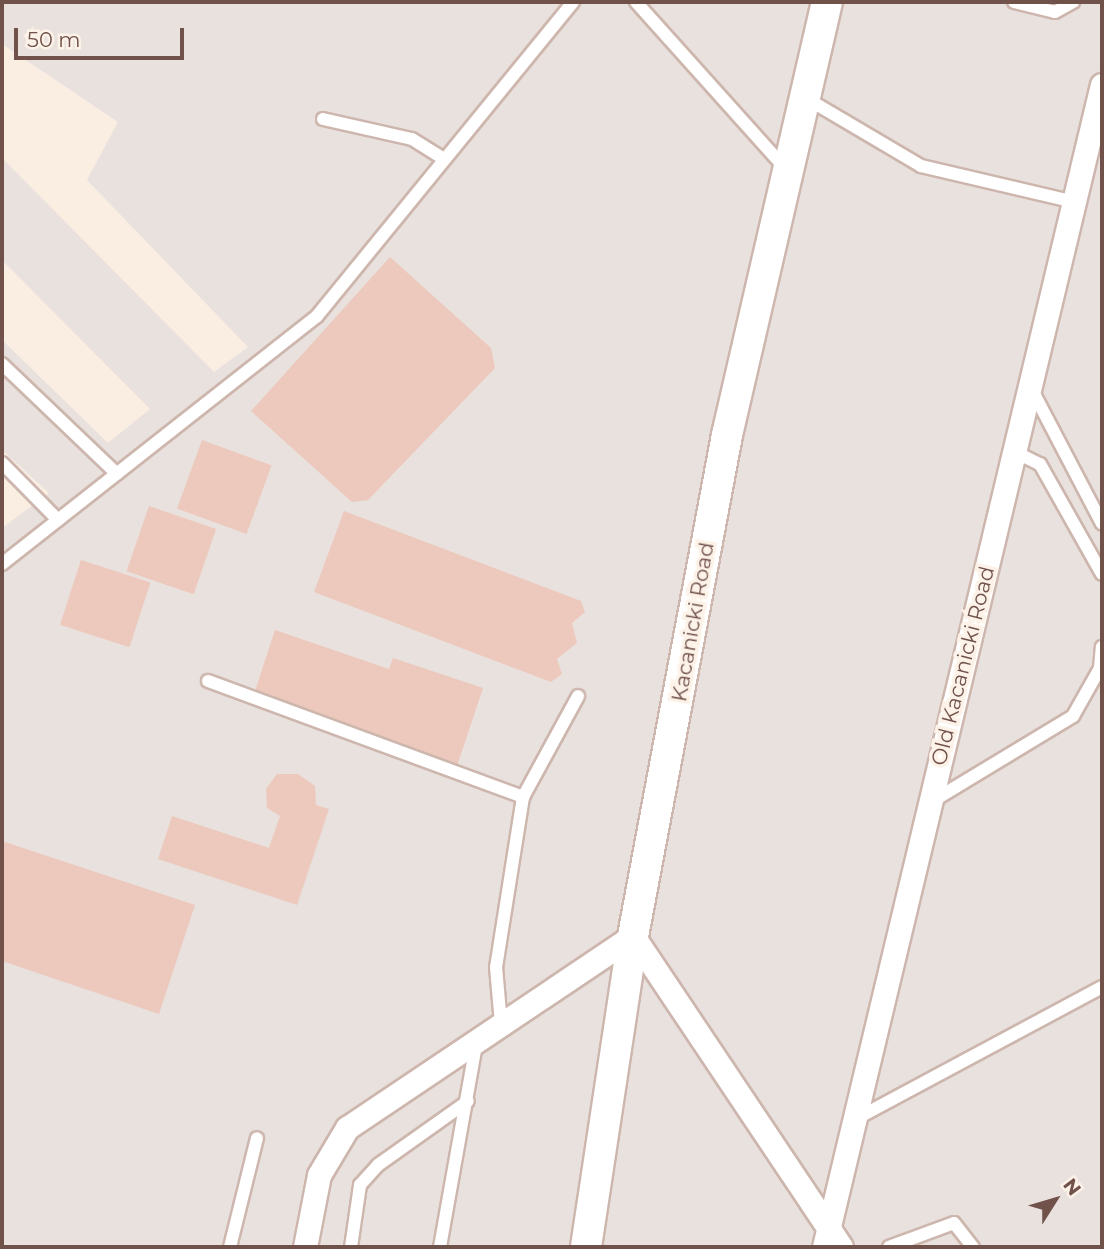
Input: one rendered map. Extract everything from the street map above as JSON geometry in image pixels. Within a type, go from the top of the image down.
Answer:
[{"type":"street","name":"Kacanicki Road","points":[[586,1247],[633,936],[727,435],[786,169],[827,2]]},
{"type":"street","name":"Old Kacanicki Road","points":[[826,1238],[1102,85]]},
{"type":"street","points":[[305,1247],[319,1175],[346,1128],[633,936],[826,1238],[841,1247]]},
{"type":"lane","points":[[2,564],[317,316],[573,2]]},
{"type":"lane","points":[[636,2],[786,169]]},
{"type":"lane","points":[[1014,2],[1055,12],[1073,2]]},
{"type":"lane","points":[[804,97],[920,166],[1075,202]]},
{"type":"lane","points":[[323,119],[412,139],[444,159]]},
{"type":"lane","points":[[2,364],[117,474]]},
{"type":"lane","points":[[1031,387],[1102,524]]},
{"type":"lane","points":[[1015,452],[1040,464],[1102,574]]},
{"type":"lane","points":[[2,463],[58,520]]},
{"type":"lane","points":[[930,802],[1073,716],[1100,668],[1102,647]]},
{"type":"lane","points":[[208,681],[523,797]]},
{"type":"lane","points":[[501,1024],[496,967],[523,797],[578,696]]},
{"type":"lane","points":[[853,1120],[1102,987]]},
{"type":"lane","points":[[440,1247],[477,1039]]},
{"type":"lane","points":[[351,1247],[360,1185],[378,1165],[468,1101]]},
{"type":"lane","points":[[230,1247],[257,1138]]},
{"type":"lane","points":[[889,1247],[954,1223],[973,1247]]},
{"type":"shaded area","points":[[2,2],[1102,2],[1102,1247],[2,1247],[2,528],[49,493],[2,450],[2,340],[108,443],[150,409],[2,260],[2,158],[214,372],[248,347],[87,180],[118,122],[2,44]]},
{"type":"building","points":[[390,257],[491,348],[495,368],[368,500],[352,502],[251,411]]},
{"type":"building","points":[[202,440],[272,465],[247,534],[177,509]]},
{"type":"building","points":[[149,506],[216,529],[194,594],[127,571]]},
{"type":"building","points":[[344,511],[581,601],[585,612],[572,623],[577,643],[557,659],[562,674],[551,682],[314,592]]},
{"type":"building","points":[[81,560],[150,583],[129,647],[60,625]]},
{"type":"building","points":[[275,630],[389,669],[393,658],[483,688],[457,766],[255,691]]},
{"type":"building","points":[[277,774],[298,774],[315,786],[316,805],[329,809],[297,905],[158,859],[172,816],[269,848],[280,816],[267,808],[266,789]]},
{"type":"building","points":[[2,841],[195,905],[159,1014],[2,961]]}]
